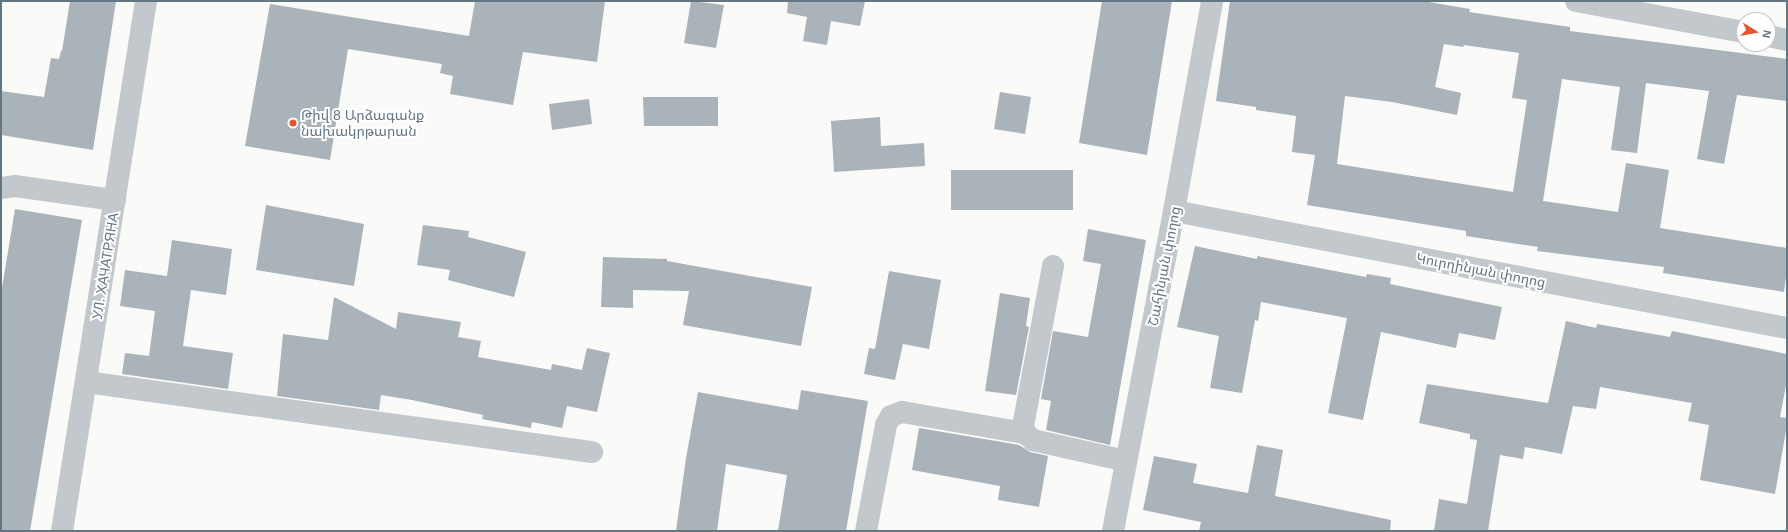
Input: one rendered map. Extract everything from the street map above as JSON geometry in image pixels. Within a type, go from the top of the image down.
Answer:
[{"type":"street","name":"УЛ. ХАЧАТРЯНА","points":[[62,531],[146,1]]},
{"type":"street","name":"Շահինյան փողոց","points":[[1112,531],[1174,211],[1212,1]]},
{"type":"street","points":[[1576,1],[1736,31]]},
{"type":"street","points":[[1776,38],[1787,40]]},
{"type":"street","points":[[1,188],[15,186],[115,200]]},
{"type":"street","name":"Կուրղինյան փողոց","points":[[1174,211],[1787,328]]},
{"type":"street","points":[[1025,433],[1023,426],[1053,266]]},
{"type":"street","points":[[86,382],[592,452]]},
{"type":"street","points":[[866,531],[886,425],[892,416],[902,412],[1025,433],[1033,440],[1126,461]]},
{"type":"building","points":[[70,1],[116,1],[93,150],[1,135],[1,91],[44,97],[51,58],[59,59],[62,51]]},
{"type":"building","points":[[475,1],[605,1],[597,62],[523,52],[513,105],[450,94],[453,76],[440,73],[442,64],[348,49],[330,160],[245,146],[270,4],[469,36]]},
{"type":"building","points":[[691,1],[724,5],[716,48],[684,43]]},
{"type":"building","points":[[788,1],[865,1],[860,26],[831,21],[827,45],[803,41],[807,17],[787,13]]},
{"type":"building","points":[[1102,1],[1172,1],[1147,155],[1079,143]]},
{"type":"building","points":[[1230,1],[1423,1],[1470,9],[1469,12],[1570,27],[1570,31],[1787,59],[1787,101],[1737,95],[1724,164],[1697,159],[1709,91],[1646,83],[1637,153],[1611,150],[1620,87],[1562,79],[1543,201],[1618,212],[1626,163],[1669,170],[1660,228],[1787,248],[1787,270],[1784,292],[1663,273],[1664,267],[1537,251],[1538,247],[1466,236],[1466,231],[1307,205],[1315,155],[1292,152],[1296,116],[1256,110],[1256,107],[1216,101]],"holes":[[[1444,44],[1463,47],[1464,45],[1519,53],[1512,98],[1527,100],[1513,192],[1337,164],[1345,96],[1392,102],[1457,115],[1461,93],[1435,87]]]},
{"type":"building","points":[[1000,92],[1031,97],[1025,134],[994,129]]},
{"type":"building","points":[[643,97],[718,97],[718,126],[644,126]]},
{"type":"building","points":[[589,99],[592,124],[552,130],[549,104]]},
{"type":"building","points":[[880,117],[881,146],[924,143],[925,166],[834,172],[831,121]]},
{"type":"building","points":[[951,170],[1073,170],[1073,210],[951,210]]},
{"type":"building","points":[[266,205],[364,224],[354,286],[256,270]]},
{"type":"building","points":[[15,209],[82,220],[30,531],[1,531],[1,294]]},
{"type":"building","points":[[423,225],[469,231],[468,237],[526,252],[514,297],[448,280],[450,270],[417,265]]},
{"type":"building","points":[[1088,229],[1146,240],[1110,445],[1046,430],[1051,401],[1041,399],[1053,331],[1088,337],[1101,264],[1083,261]]},
{"type":"building","points":[[172,240],[232,249],[226,295],[191,290],[183,346],[233,353],[228,389],[122,374],[125,353],[149,356],[155,311],[120,306],[125,270],[167,276]]},
{"type":"building","points":[[1195,246],[1257,259],[1257,256],[1366,277],[1367,274],[1391,278],[1390,284],[1502,307],[1495,340],[1459,333],[1456,348],[1381,332],[1363,420],[1328,413],[1347,318],[1261,302],[1258,321],[1255,320],[1242,393],[1210,388],[1219,336],[1177,327]]},
{"type":"building","points":[[603,257],[667,259],[667,261],[812,287],[801,346],[683,325],[689,291],[633,290],[633,308],[601,307]]},
{"type":"building","points":[[889,271],[941,280],[929,349],[903,344],[895,380],[864,374],[869,348],[875,349]]},
{"type":"building","points":[[1000,293],[1030,298],[1026,326],[1029,327],[1016,395],[985,391]]},
{"type":"building","points":[[334,297],[396,329],[398,312],[461,322],[458,337],[481,341],[478,357],[551,370],[552,364],[582,370],[587,348],[610,353],[597,412],[567,406],[562,428],[532,422],[531,428],[482,419],[483,415],[381,395],[379,410],[277,396],[283,334],[328,340]]},
{"type":"building","points":[[1566,321],[1596,328],[1597,324],[1670,337],[1672,331],[1787,354],[1787,380],[1780,417],[1787,418],[1787,425],[1775,494],[1700,480],[1709,425],[1688,421],[1692,403],[1600,387],[1596,409],[1573,406],[1562,454],[1525,447],[1523,459],[1500,455],[1488,531],[1434,531],[1439,499],[1467,504],[1477,440],[1470,439],[1470,434],[1419,423],[1427,384],[1548,403]]},
{"type":"building","points":[[801,390],[868,401],[846,531],[778,531],[787,475],[726,464],[717,531],[676,531],[686,458],[698,392],[798,410]]},
{"type":"building","points":[[919,428],[1019,445],[1030,452],[1048,456],[1039,507],[998,500],[1000,486],[912,470]]},
{"type":"building","points":[[1257,445],[1283,450],[1275,496],[1391,520],[1390,531],[1199,531],[1201,522],[1143,510],[1154,456],[1197,464],[1193,483],[1248,493]]},
{"type":"place","name":"Թիվ 8 Արձագանք նախակրթարան","points":[[293,123]]}]
